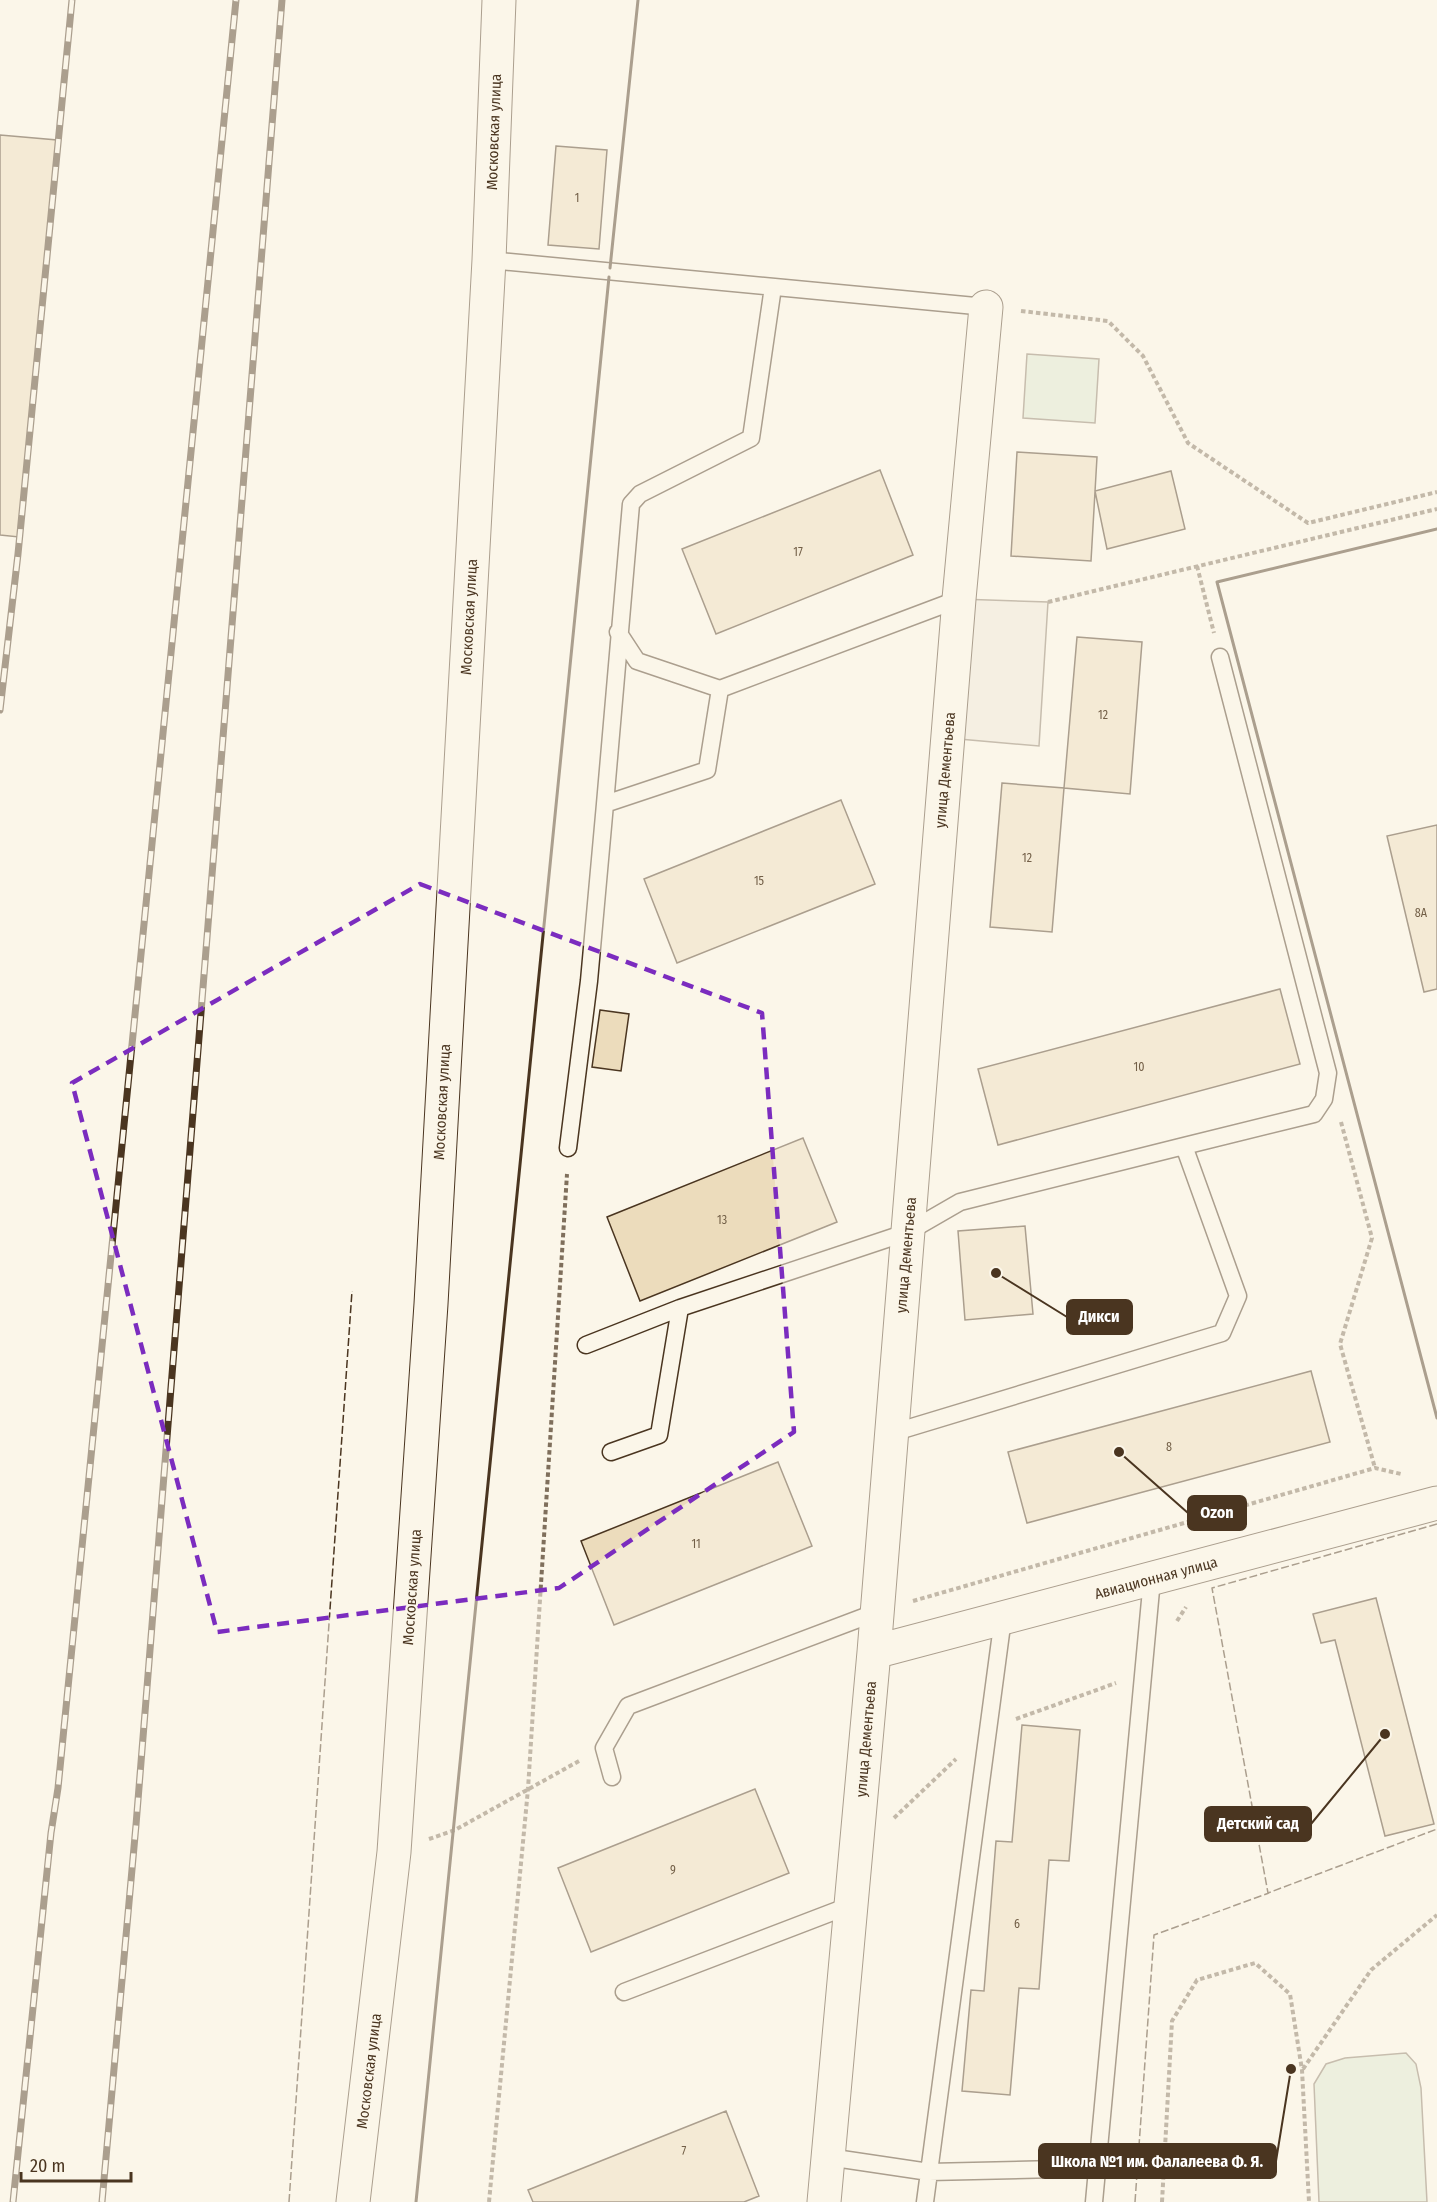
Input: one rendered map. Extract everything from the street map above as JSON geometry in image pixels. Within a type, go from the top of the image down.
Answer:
[{"type":"street","name":"Московская улица","points":[[353,2202],[394,1852],[431,1304],[489,260],[499,0]]},
{"type":"street","name":"улица Дементьева","points":[[824,2202],[878,1612],[959,599],[986,307]]},
{"type":"street","name":"Авиационная улица","points":[[874,1652],[1437,1503]]},
{"type":"lane","points":[[489,260],[986,307]]},
{"type":"lane","points":[[568,1148],[589,981],[631,504],[640,494],[751,438],[773,287]]},
{"type":"lane","points":[[618,632],[638,661],[720,688],[959,599]]},
{"type":"lane","points":[[586,1345],[680,1308],[908,1232],[960,1202],[1314,1114],[1324,1099],[1328,1073],[1220,657]]},
{"type":"lane","points":[[605,804],[707,770],[720,688]]},
{"type":"lane","points":[[892,1433],[1222,1333],[1238,1296],[1184,1146]]},
{"type":"lane","points":[[611,1452],[659,1435],[680,1308]]},
{"type":"lane","points":[[1094,2202],[1152,1579]]},
{"type":"lane","points":[[612,1777],[604,1748],[628,1706],[878,1612]]},
{"type":"lane","points":[[925,2202],[1003,1618]]},
{"type":"lane","points":[[624,1992],[851,1905]]},
{"type":"lane","points":[[828,2157],[929,2172],[1097,2168]]},
{"type":"path","points":[[986,307],[1108,321],[1143,356],[1188,443],[1308,523],[1437,492]]},
{"type":"path","points":[[1048,602],[1437,509]]},
{"type":"path","points":[[1197,566],[1220,657]]},
{"type":"path","points":[[1328,1073],[1372,1238],[1340,1344],[1375,1468]]},
{"type":"path","points":[[489,2202],[528,1789],[568,1148]]},
{"type":"path","points":[[878,1612],[1375,1468],[1404,1475]]},
{"type":"path","points":[[394,1852],[455,1830],[604,1748]]},
{"type":"path","points":[[1302,2070],[1371,1970],[1437,1915]]},
{"type":"path","points":[[1162,2202],[1172,2021],[1197,1980],[1255,1963],[1290,1994],[1302,2070],[1309,2202]]},
{"type":"highlighted area","points":[[420,884],[762,1013],[794,1432],[559,1588],[217,1632],[72,1083]]},
{"type":"green space","points":[[1027,354],[1099,359],[1095,423],[1023,418]]},
{"type":"green space","points":[[1406,2053],[1416,2064],[1421,2088],[1427,2202],[1319,2202],[1314,2084],[1326,2064],[1345,2058]]},
{"type":"shaded area","points":[[959,599],[1048,602],[1039,746],[948,738]]},
{"type":"building","points":[[0,135],[57,140],[19,537],[0,535]]},
{"type":"building","points":[[556,146],[607,150],[599,249],[548,245]]},
{"type":"building","points":[[1017,452],[1097,457],[1091,561],[1011,556]]},
{"type":"building","points":[[880,470],[913,555],[716,634],[682,549]]},
{"type":"building","points":[[1171,471],[1185,529],[1107,549],[1095,491]]},
{"type":"building","points":[[1077,637],[1142,642],[1130,794],[1064,788]]},
{"type":"building","points":[[1002,783],[1064,788],[1052,932],[990,927]]},
{"type":"building","points":[[841,800],[875,884],[677,963],[644,879]]},
{"type":"building","points":[[1437,825],[1437,989],[1424,992],[1387,836]]},
{"type":"building","points":[[1280,989],[1300,1064],[998,1145],[978,1069]]},
{"type":"building","points":[[600,1010],[629,1014],[621,1071],[592,1067]]},
{"type":"building","points":[[803,1138],[837,1222],[640,1301],[607,1217]]},
{"type":"building","points":[[1025,1226],[1033,1314],[965,1320],[958,1231]]},
{"type":"building","points":[[1311,1371],[1330,1442],[1027,1523],[1008,1452]]},
{"type":"building","points":[[778,1462],[812,1546],[614,1625],[581,1541]]},
{"type":"building","points":[[1376,1598],[1434,1824],[1385,1836],[1335,1640],[1321,1643],[1313,1614]]},
{"type":"building","points":[[1022,1725],[1080,1730],[1069,1861],[1049,1860],[1039,1989],[1019,1988],[1010,2095],[962,2091],[971,1990],[984,1991],[996,1841],[1012,1842]]},
{"type":"building","points":[[755,1789],[789,1873],[591,1952],[558,1868]]},
{"type":"building","points":[[726,2111],[759,2196],[744,2202],[533,2202],[528,2190]]},
{"type":"railway","points":[[0,710],[18,554],[72,0]]},
{"type":"railway","points":[[13,2202],[51,1833],[58,1788],[236,0]]},
{"type":"railway","points":[[102,2202],[136,1825],[282,0]]},
{"type":"fence","points":[[289,2202],[352,1291]]},
{"type":"fence","points":[[1437,1524],[1212,1588],[1268,1893],[1437,1829]]},
{"type":"fence","points":[[1135,2202],[1154,1935],[1269,1893]]},
{"type":"wall","points":[[610,268],[638,0]]},
{"type":"wall","points":[[416,2202],[609,277]]},
{"type":"wall","points":[[1437,529],[1217,582],[1437,1418]]},
{"type":"place","name":"Дикси","points":[[996,1273]]},
{"type":"place","name":"Ozon","points":[[1119,1452]]},
{"type":"place","name":"Детский сад","points":[[1385,1734]]},
{"type":"place","name":"Школа №1 им. Фалалеева Ф. Я.","points":[[1291,2069]]}]
